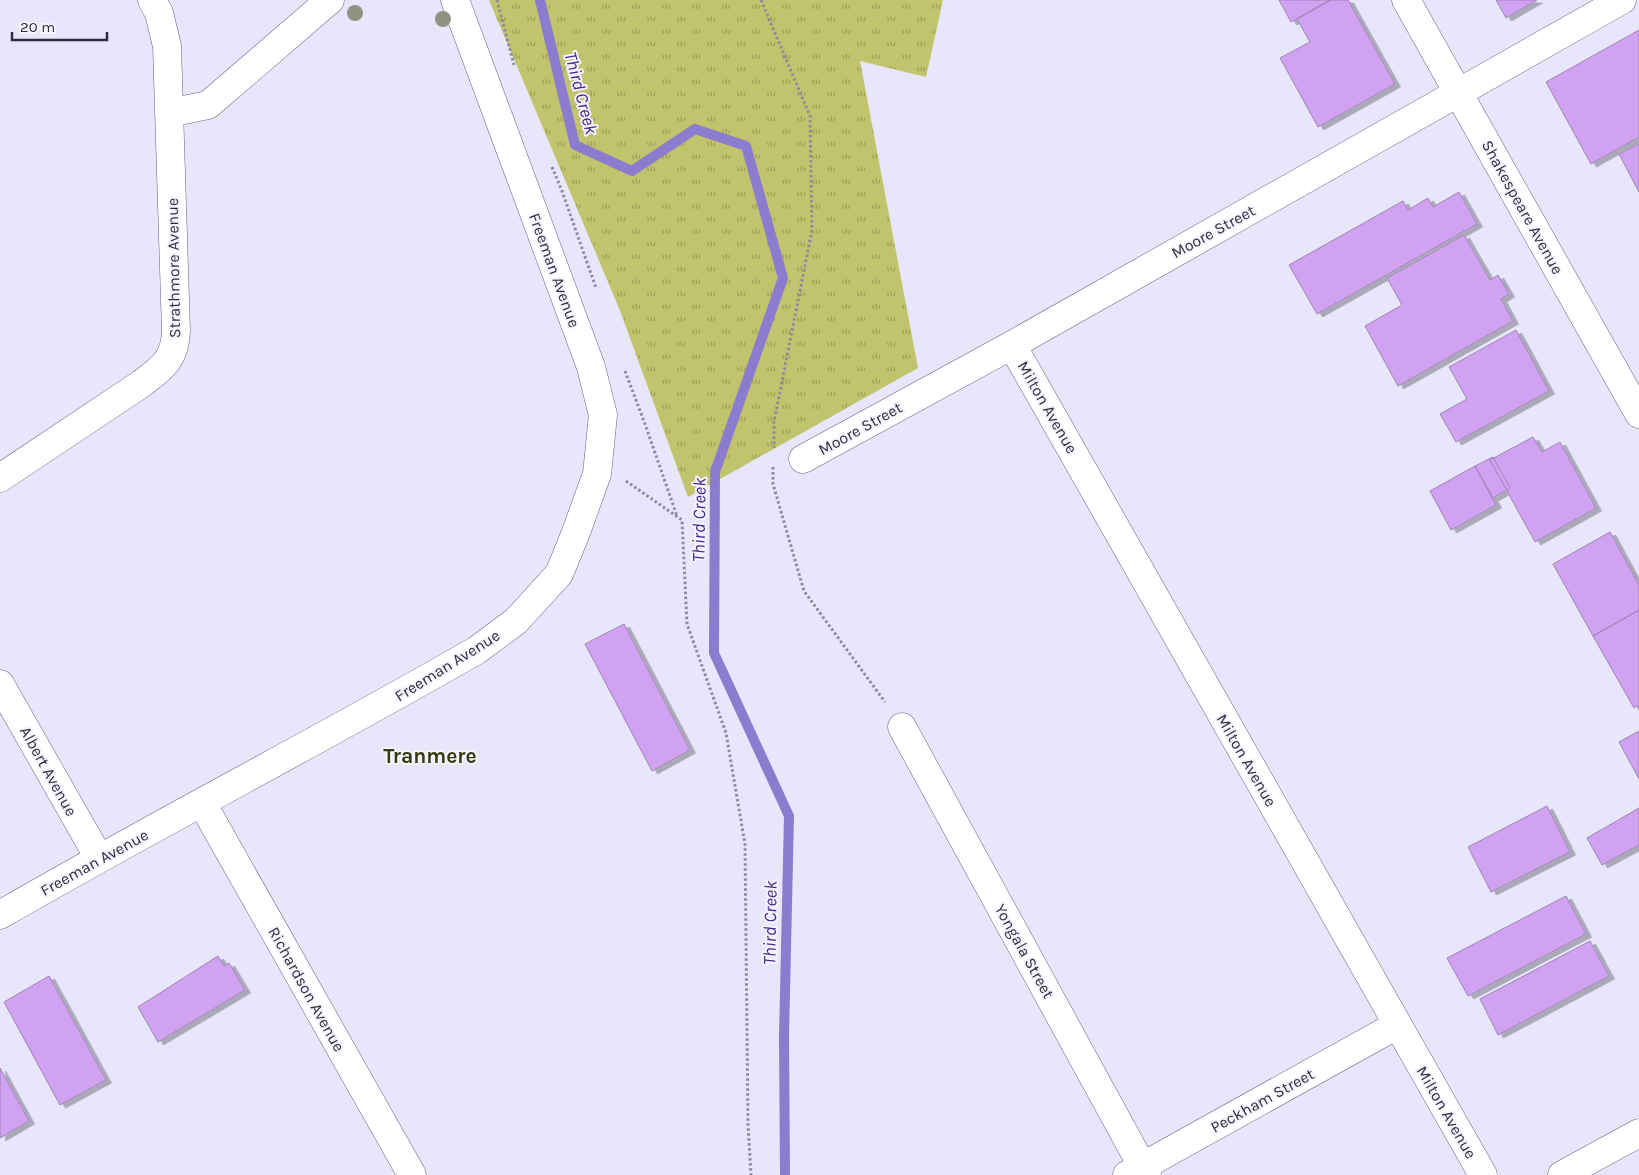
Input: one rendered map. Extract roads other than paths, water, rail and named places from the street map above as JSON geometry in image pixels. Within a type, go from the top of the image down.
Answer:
[{"type":"street","name":"Strathmore Avenue","points":[[0,478],[162,369],[173,352],[176,332],[167,46],[159,13],[152,0]]},
{"type":"street","points":[[169,113],[208,105],[330,0]]},
{"type":"street","name":"Freeman Avenue","points":[[0,915],[99,858],[469,655],[516,621],[559,574],[597,474],[603,415],[591,368],[454,0]]},
{"type":"street","name":"Shakespeare Avenue","points":[[1406,0],[1639,414]]},
{"type":"street","name":"Moore Street","points":[[803,459],[1012,345],[1622,0]]},
{"type":"street","name":"Milton Avenue","points":[[1012,345],[1482,1175]]},
{"type":"street","name":"Albert Avenue","points":[[0,684],[99,858]]},
{"type":"street","name":"Yongala Street","points":[[902,727],[1138,1172]]},
{"type":"street","name":"Richardson Avenue","points":[[202,803],[412,1175]]},
{"type":"street","name":"Peckham Street","points":[[1138,1172],[1397,1025]]},
{"type":"street","points":[[1562,1175],[1639,1133]]},
{"type":"waterway","name":"Third Creek","points":[[540,0],[575,145],[632,171],[695,129],[746,146],[783,278],[715,472],[714,653],[789,816],[784,1037],[785,1175]]},
{"type":"district","name":"Tranmere","points":[[430,756]]}]
